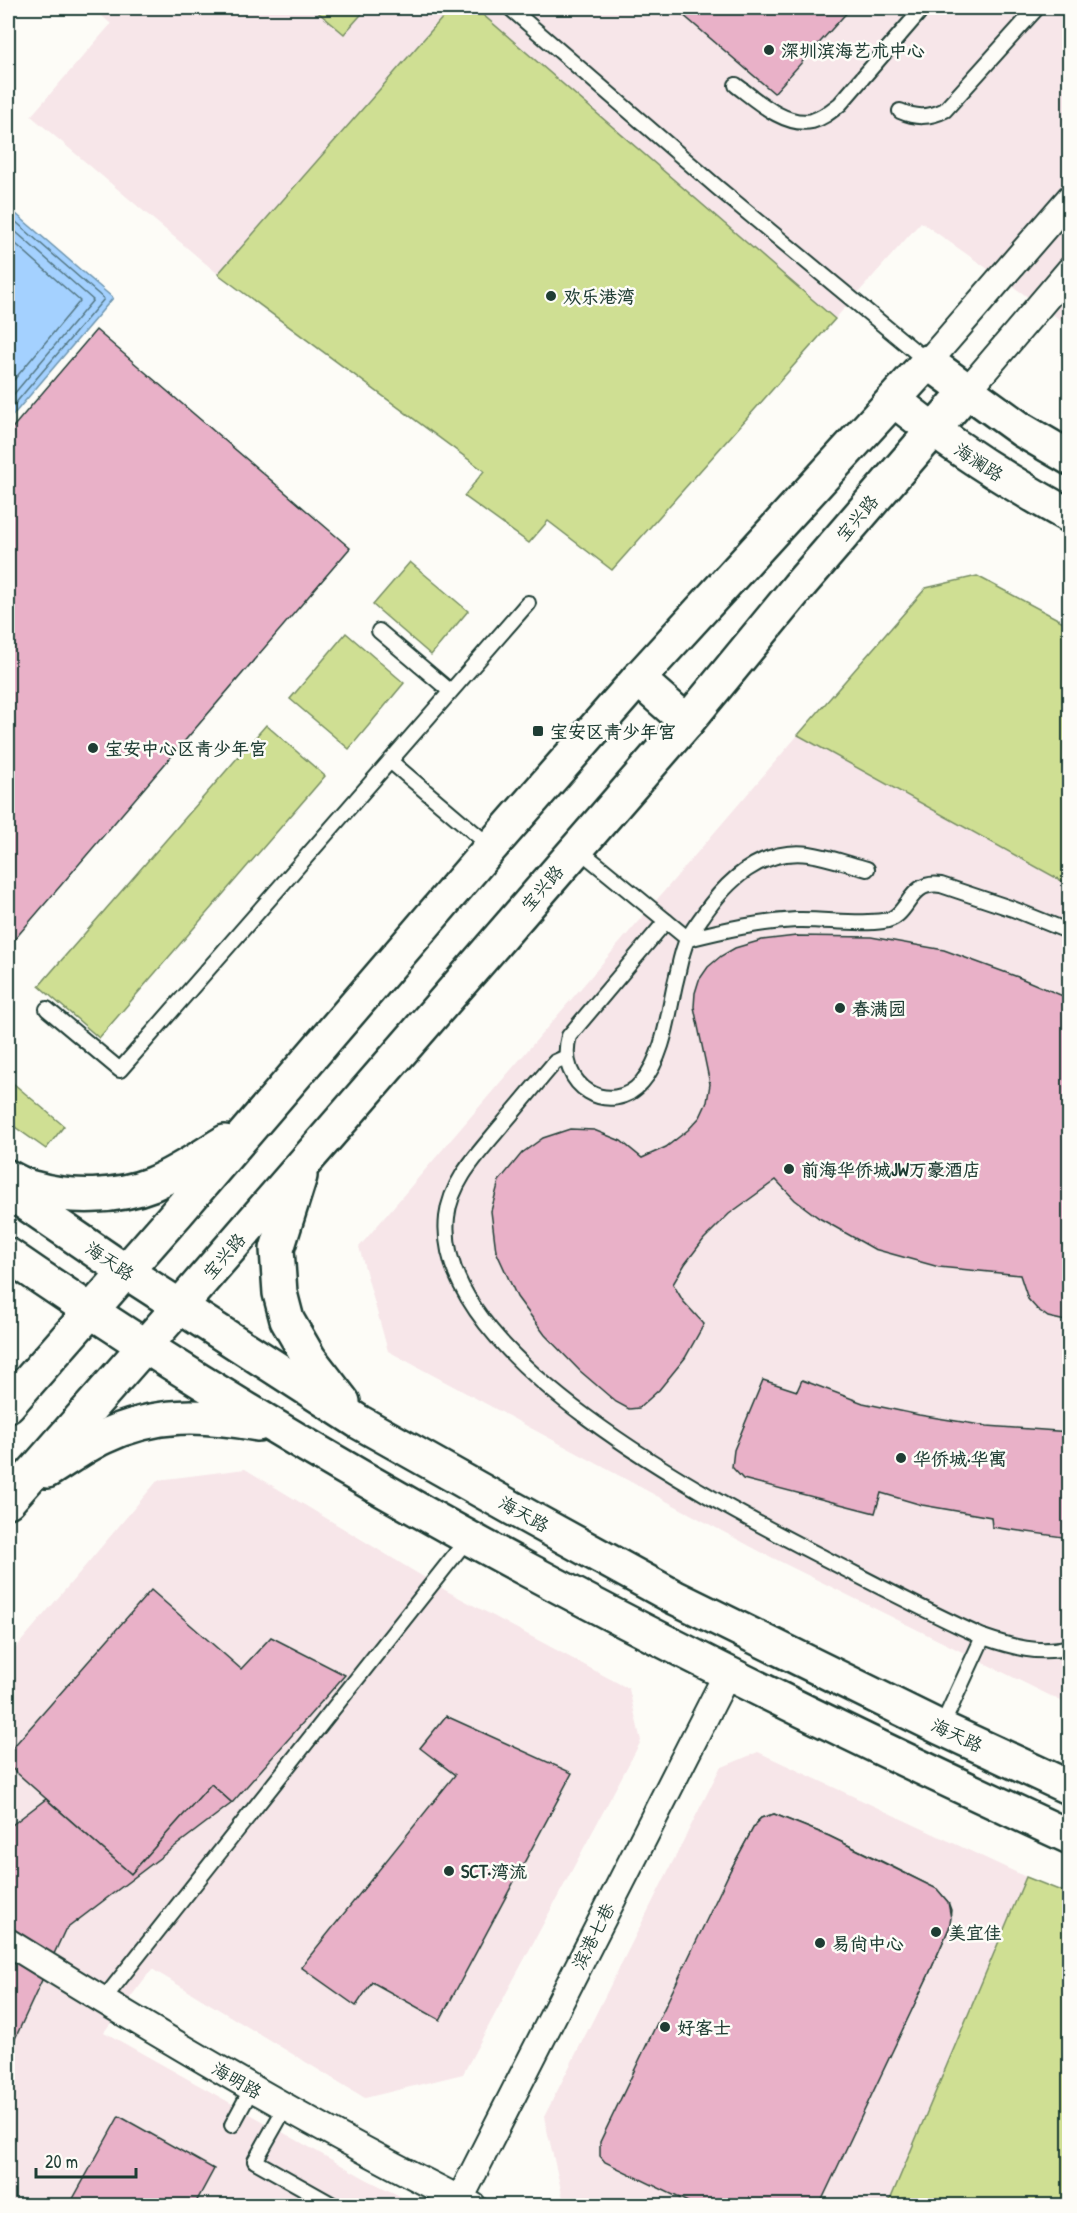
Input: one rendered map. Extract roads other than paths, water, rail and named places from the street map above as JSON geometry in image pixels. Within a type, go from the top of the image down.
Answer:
[{"type":"main road","points":[[8,1405],[638,679],[928,362],[1022,430],[1070,458]]},
{"type":"main road","name":"宝兴路","points":[[14,1494],[687,722],[798,587],[967,391]]},
{"type":"main road","name":"海澜路","points":[[894,400],[932,430],[1009,481],[1070,516]]},
{"type":"main road","points":[[638,679],[687,722]]},
{"type":"main road","points":[[8,1177],[33,1188],[73,1194],[121,1194],[152,1184],[184,1168],[254,1123]]},
{"type":"main road","points":[[305,1162],[277,1249],[280,1293],[287,1320],[309,1358],[360,1422]]},
{"type":"main road","name":"海天路","points":[[8,1191],[124,1271],[360,1422],[674,1597],[941,1728],[1070,1788]]},
{"type":"main road","points":[[8,1254],[144,1346],[276,1428],[469,1537],[727,1674],[1070,1837]]},
{"type":"main road","points":[[14,1494],[103,1437],[142,1422],[158,1418],[220,1418],[276,1428]]},
{"type":"street","points":[[928,362],[1070,198]]},
{"type":"street","name":"宝兴路","points":[[967,391],[1070,270]]},
{"type":"street","name":"滨港七巷","points":[[467,2202],[727,1674]]},
{"type":"street","name":"海明路","points":[[8,1942],[285,2108],[467,2202]]},
{"type":"lane","points":[[510,8],[718,188],[928,362]]},
{"type":"lane","points":[[736,85],[779,115],[810,122],[825,116],[840,104],[924,8]]},
{"type":"lane","points":[[900,111],[911,116],[923,117],[945,110],[1037,8]]},
{"type":"lane","points":[[47,1009],[120,1070],[528,603]]},
{"type":"lane","points":[[379,631],[450,691]]},
{"type":"lane","points":[[390,761],[491,847]]},
{"type":"lane","points":[[577,848],[688,939]]},
{"type":"lane","points":[[666,921],[575,1026],[569,1036],[566,1057],[573,1077],[579,1085],[597,1095],[619,1096],[638,1086],[648,1074],[662,1041],[688,939],[723,888],[743,870],[761,860],[784,855],[808,854],[867,869]]},
{"type":"lane","points":[[688,939],[734,927],[770,922],[885,921],[900,912],[916,891],[930,883],[1013,909],[1070,932]]},
{"type":"lane","points":[[566,1057],[555,1062],[477,1155],[456,1186],[450,1201],[447,1231],[452,1262],[463,1287],[481,1316],[519,1359],[582,1415],[646,1459],[775,1533],[983,1637],[1012,1647],[1039,1651],[1070,1647]]},
{"type":"lane","points":[[103,2000],[469,1537]]},
{"type":"lane","points":[[941,1728],[983,1637]]},
{"type":"lane","points":[[232,2125],[252,2088]]},
{"type":"lane","points":[[285,2108],[255,2161],[335,2205]]},
{"type":"water","points":[[8,207],[113,298],[8,421]]},
{"type":"place","name":"深圳滨海艺术中心","points":[[769,50]]},
{"type":"place","name":"欢乐港湾","points":[[551,296]]},
{"type":"place","name":"宝安区青少年宫","points":[[538,731]]},
{"type":"place","name":"宝安中心区青少年宫","points":[[93,748]]},
{"type":"place","name":"春满园","points":[[840,1008]]},
{"type":"place","name":"前海华侨城JW万豪酒店","points":[[789,1169]]},
{"type":"place","name":"华侨城·华寓","points":[[901,1458]]},
{"type":"place","name":"SCT·湾流","points":[[449,1871]]},
{"type":"place","name":"美宜佳","points":[[936,1932]]},
{"type":"place","name":"易尚中心","points":[[820,1943]]},
{"type":"place","name":"好客士","points":[[665,2027]]}]
